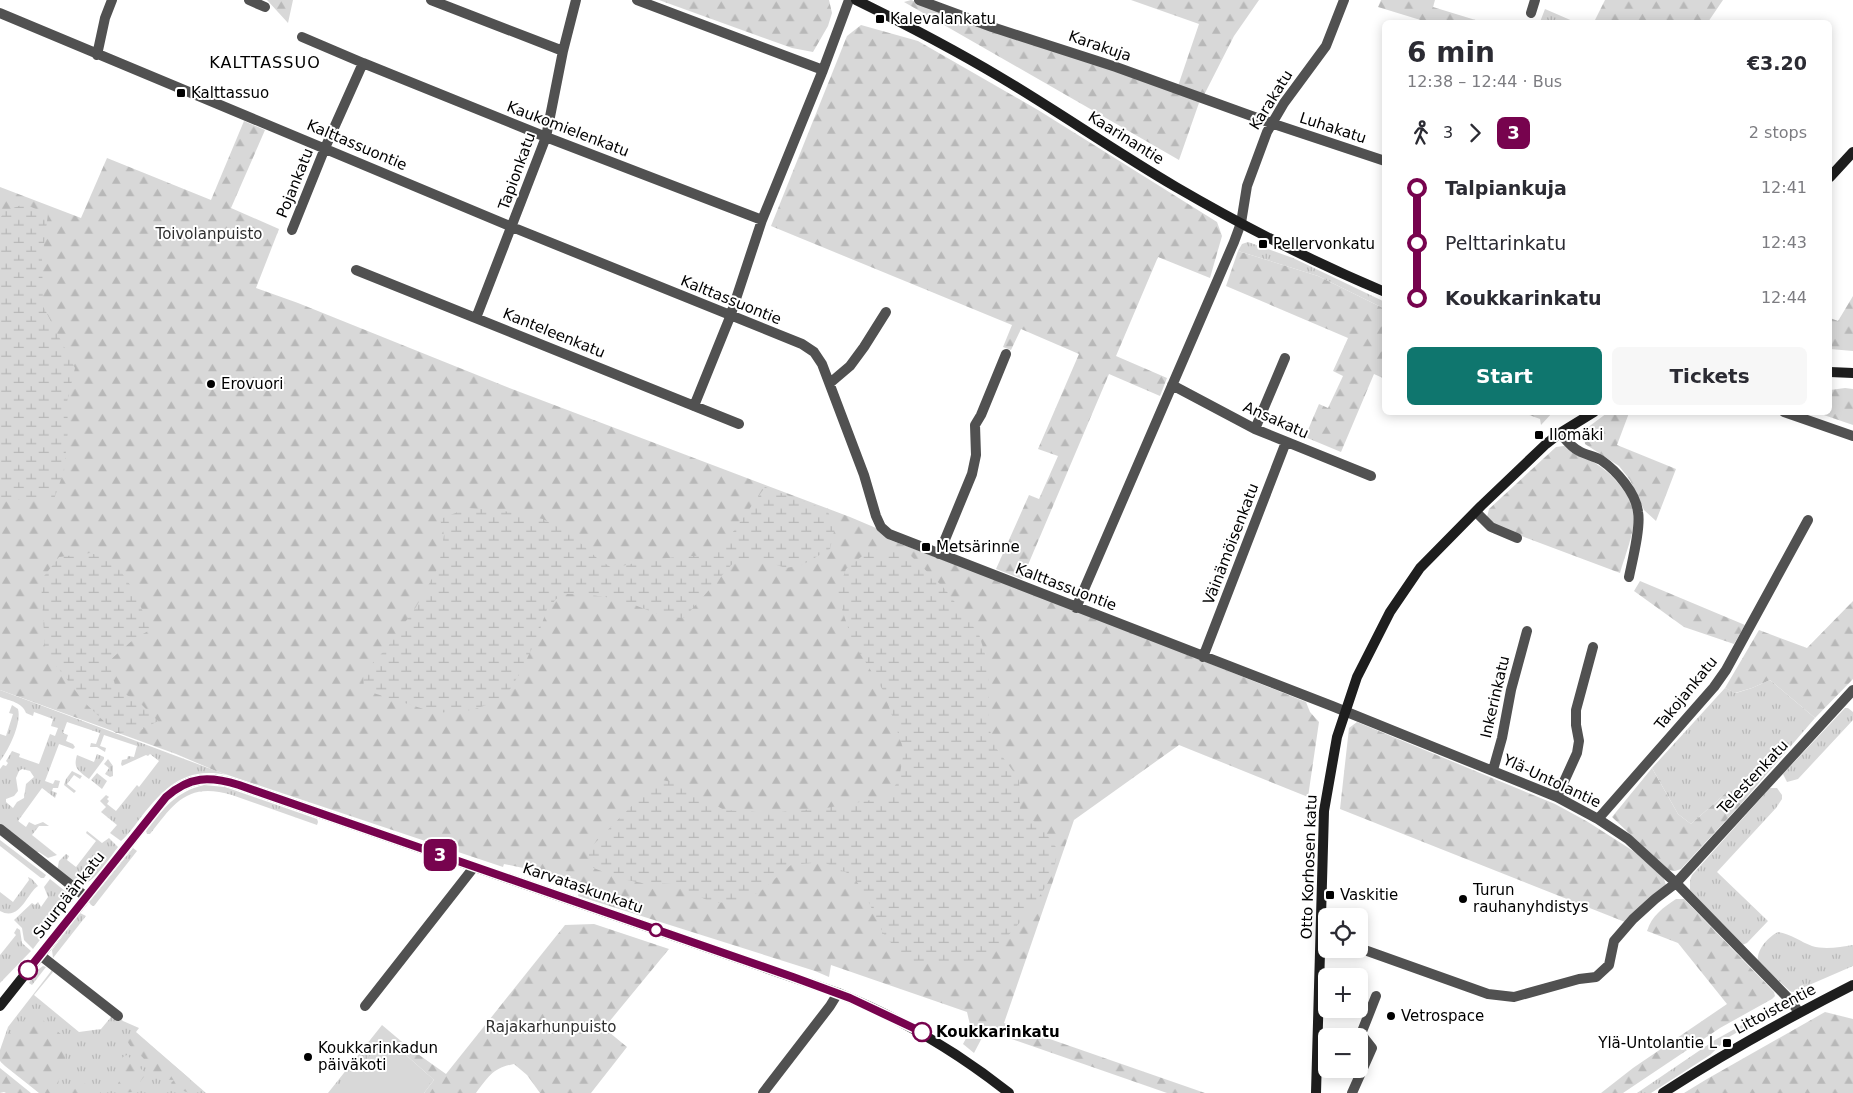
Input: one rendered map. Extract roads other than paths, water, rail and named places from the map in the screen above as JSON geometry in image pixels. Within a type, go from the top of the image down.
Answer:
[{"type":"street","points":[[97,55],[105,18],[112,0]]},
{"type":"street","points":[[249,0],[265,6]]},
{"type":"street","points":[[431,0],[563,51]]},
{"type":"street","name":"Tapionkatu","points":[[476,318],[546,137],[563,51],[576,0]]},
{"type":"street","points":[[637,0],[823,70]]},
{"type":"street","points":[[694,406],[730,316],[762,220],[823,70],[849,0]]},
{"type":"street","name":"Kaarinantie","points":[[856,0],[915,29],[1000,77],[1175,186],[1240,223],[1382,291]]},
{"type":"street","name":"Karakuja","points":[[919,0],[992,27],[1116,67],[1272,123]]},
{"type":"street","name":"Karakatu","points":[[1240,223],[1247,186],[1263,140],[1272,123],[1326,46],[1344,0]]},
{"type":"street","points":[[1530,13],[1535,0]]},
{"type":"street","name":"Kalttassuontie","points":[[0,14],[512,227],[802,344],[814,352],[822,364],[864,475],[880,527],[889,534],[1344,712]]},
{"type":"street","name":"Kaukomielenkatu","points":[[302,37],[546,137],[762,220]]},
{"type":"street","name":"Pojankatu","points":[[292,230],[325,148],[363,63]]},
{"type":"street","name":"Luhakatu","points":[[1272,123],[1382,160]]},
{"type":"street","points":[[1832,175],[1853,152]]},
{"type":"street","points":[[1076,608],[1234,242],[1240,223]]},
{"type":"street","name":"Kanteleenkatu","points":[[356,270],[739,424]]},
{"type":"street","points":[[830,384],[850,366],[886,312]]},
{"type":"street","points":[[939,554],[972,474],[976,455],[975,425],[1006,354]]},
{"type":"street","points":[[1254,429],[1285,358]]},
{"type":"street","points":[[1832,372],[1853,372]]},
{"type":"street","name":"Ansakatu","points":[[1172,385],[1254,429],[1371,476]]},
{"type":"street","name":"Otto Korhosen katu","points":[[1324,908],[1324,811],[1336,737],[1357,677],[1376,637],[1420,568],[1560,433],[1589,415]]},
{"type":"street","points":[[1793,415],[1853,436]]},
{"type":"street","points":[[1560,433],[1580,452],[1600,460],[1618,475],[1632,496],[1639,513],[1629,577]]},
{"type":"street","name":"Väinämöisenkatu","points":[[1204,657],[1286,442]]},
{"type":"street","points":[[1476,512],[1492,527],[1517,538]]},
{"type":"street","name":"Takojankatu","points":[[1598,819],[1714,687],[1726,670],[1808,520]]},
{"type":"street","name":"Inkerinkatu","points":[[1493,770],[1502,738],[1511,690],[1527,632]]},
{"type":"street","points":[[1557,797],[1577,753],[1579,741],[1576,710],[1594,646]]},
{"type":"street","name":"Telestenkatu","points":[[1676,883],[1853,690]]},
{"type":"street","name":"Ylä-Untolantie","points":[[1344,712],[1493,770],[1557,797],[1598,819],[1628,839],[1676,883],[1788,998],[1799,1012]]},
{"type":"street","name":"Karvataskunkatu","points":[[161,802],[188,782],[216,778],[239,785],[838,993],[925,1034],[967,1061],[1009,1093]]},
{"type":"street","name":"Suurpäänkatu","points":[[0,1006],[161,802]]},
{"type":"street","points":[[0,829],[86,897]]},
{"type":"street","points":[[365,1006],[474,867]]},
{"type":"street","points":[[1368,951],[1488,994],[1514,997],[1579,979],[1596,977],[1609,965],[1614,941],[1633,919],[1676,883]]},
{"type":"street","points":[[40,955],[118,1016]]},
{"type":"street","name":"Otto Korhosen katu","points":[[1316,1093],[1323,958]]},
{"type":"street","name":"Littoistentie","points":[[1662,1093],[1715,1059],[1799,1012],[1853,986]]},
{"type":"street","points":[[763,1093],[838,993]]},
{"type":"street","points":[[1352,1093],[1372,1048],[1361,1034],[1376,996]]},
{"type":"place","name":"Kalevalankatu","points":[[880,19]]},
{"type":"place","name":"Kalttassuo","points":[[181,93]]},
{"type":"place","name":"Pellervonkatu","points":[[1263,244]]},
{"type":"place","name":"Erovuori","points":[[211,384]]},
{"type":"place","name":"Ilomäki","points":[[1539,435]]},
{"type":"place","name":"Metsärinne","points":[[926,547]]},
{"type":"place","name":"Vaskitie","points":[[1330,895]]},
{"type":"place","name":"Turun rauhanyhdistys","points":[[1463,899]]},
{"type":"place","name":"Vetrospace","points":[[1391,1016]]},
{"type":"place","name":"Koukkarinkatu","points":[[922,1032]]},
{"type":"place","name":"Ylä-Untolantie L","points":[[1727,1043]]},
{"type":"place","name":"Koukkarinkadun päiväkoti","points":[[308,1057]]},
{"type":"district","name":"KALTTASSUO","points":[[265,62]]},
{"type":"park label","name":"Toivolanpuisto","points":[[209,234]]},
{"type":"park label","name":"Rajakarhunpuisto","points":[[551,1027]]}]
